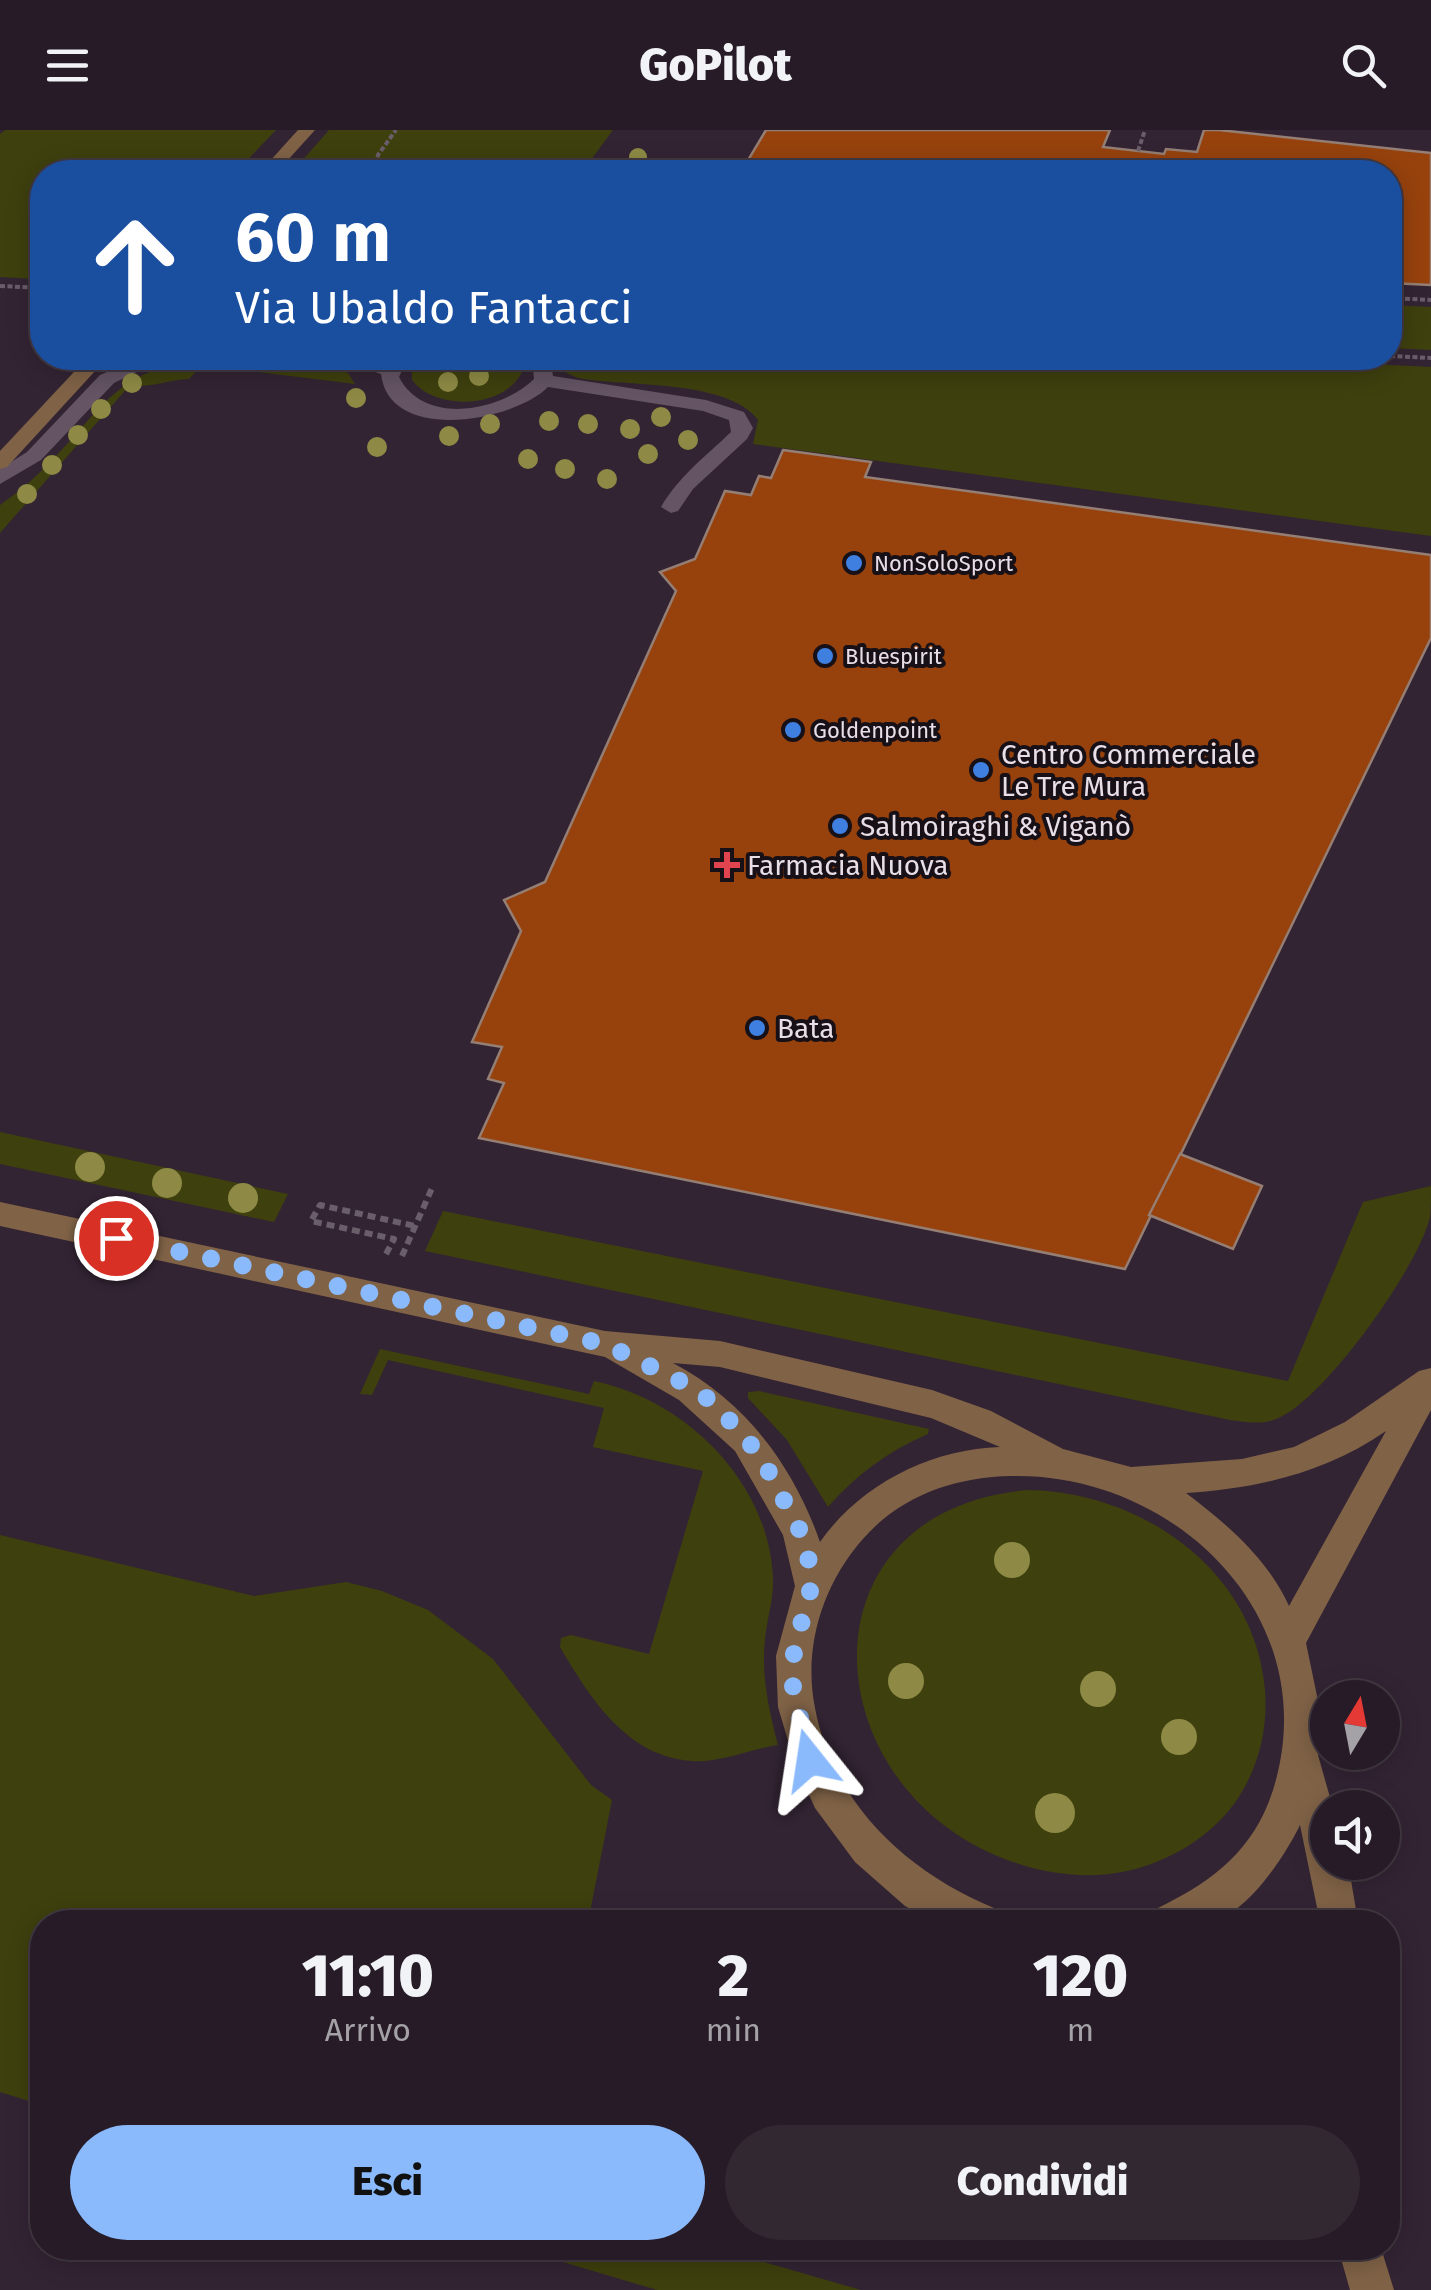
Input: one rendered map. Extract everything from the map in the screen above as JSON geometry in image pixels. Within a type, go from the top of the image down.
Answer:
[{"type":"street","points":[[279,160],[306,130]]},
{"type":"street","points":[[0,463],[86,370]]},
{"type":"street","points":[[0,1214],[605,1344],[720,1354],[932,1404],[979,1420],[1062,1462]]},
{"type":"street","points":[[605,1344],[688,1385],[739,1427],[760,1455],[806,1542],[812,1584]]},
{"type":"street","points":[[1130,1482],[1270,1470],[1345,1440],[1430,1380]]},
{"type":"street","points":[[1290,1640],[1430,1380]]},
{"type":"street","points":[[954,1910],[924,1896],[886,1868],[855,1836],[829,1798],[810,1760],[793,1687],[797,1634],[812,1584],[848,1530],[898,1490],[960,1466],[1026,1458],[1062,1462],[1130,1482],[1165,1498],[1226,1544],[1273,1606],[1290,1640],[1301,1680],[1306,1722],[1303,1762],[1291,1806],[1269,1847],[1239,1882],[1201,1910]]},
{"type":"street","points":[[1303,1762],[1310,1790]]},
{"type":"street","points":[[1331,1880],[1336,1910]]},
{"type":"street","points":[[1363,2260],[1372,2290]]},
{"type":"lane","points":[[0,478],[34,456],[106,380],[128,370]]},
{"type":"lane","points":[[394,370],[392,390],[405,401],[426,410],[455,414],[488,412],[518,402],[544,380],[706,406],[738,416],[743,428],[740,435],[699,468],[681,487],[672,506]]},
{"type":"lane","points":[[543,370],[544,380]]},
{"type":"path","points":[[377,160],[396,130]]},
{"type":"path","points":[[1138,151],[1145,130]]},
{"type":"path","points":[[0,286],[30,287]]},
{"type":"path","points":[[1402,299],[1431,300]]},
{"type":"path","points":[[1402,357],[1431,358]]},
{"type":"path","points":[[401,1258],[432,1188]]},
{"type":"path","points":[[386,1254],[394,1239],[311,1221],[320,1205],[415,1226]]},
{"type":"shaded area","points":[[5,130],[276,130],[247,160],[30,160],[30,279],[0,277],[0,134]]},
{"type":"shaded area","points":[[329,130],[613,130],[591,160],[303,160]]},
{"type":"shaded area","points":[[1402,306],[1431,307],[1431,350],[1402,349]]},
{"type":"shaded area","points":[[1431,367],[1431,536],[753,444],[758,420],[724,397],[675,387],[578,378],[560,370]]},
{"type":"shaded area","points":[[154,370],[197,370],[189,379],[130,385],[0,533],[0,505],[36,476],[131,381]]},
{"type":"shaded area","points":[[242,370],[338,370],[348,373],[355,384]]},
{"type":"shaded area","points":[[412,370],[522,372],[500,393],[469,402],[436,397],[412,380]]},
{"type":"shaded area","points":[[0,1132],[288,1194],[274,1222],[0,1164]]},
{"type":"shaded area","points":[[1431,1186],[1430,1217],[1422,1239],[1366,1330],[1342,1361],[1296,1407],[1276,1419],[1259,1422],[1230,1420],[425,1251],[443,1211],[1288,1381],[1363,1202]]},
{"type":"shaded area","points":[[380,1349],[589,1394],[594,1381],[628,1391],[690,1426],[716,1451],[739,1478],[768,1543],[773,1586],[764,1666],[778,1745],[703,1761],[669,1757],[648,1749],[613,1722],[560,1647],[561,1638],[571,1635],[649,1654],[703,1471],[593,1447],[604,1408],[388,1360],[372,1395],[360,1394]]},
{"type":"shaded area","points":[[759,1391],[929,1429],[928,1434],[874,1465],[828,1507],[787,1440],[748,1398],[748,1392]]},
{"type":"shaded area","points":[[1028,1490],[1071,1494],[1112,1505],[1186,1546],[1216,1575],[1240,1608],[1257,1647],[1265,1690],[1265,1721],[1260,1750],[1249,1778],[1234,1804],[1212,1828],[1172,1855],[1142,1867],[1099,1875],[1043,1870],[1016,1863],[949,1829],[899,1779],[868,1721],[857,1659],[867,1600],[898,1548],[951,1509]]},
{"type":"shaded area","points":[[0,1535],[254,1596],[346,1582],[382,1591],[428,1610],[493,1659],[591,1785],[612,1800],[590,1910],[30,1910],[30,2101],[0,2092]]},
{"type":"shaded area","points":[[556,2260],[756,2260],[861,2290],[657,2290]]},
{"type":"building","points":[[766,130],[1110,130],[1103,147],[1164,154],[1166,149],[1197,152],[1204,130],[1219,130],[1431,153],[1431,285],[1402,284],[1402,160],[748,160]]},
{"type":"building","name":"Centro Commerciale Le Tre Mura","points":[[783,450],[871,462],[865,477],[1431,555],[1431,638],[1125,1269],[479,1138],[504,1083],[488,1079],[502,1047],[472,1042],[521,931],[504,900],[545,882],[676,591],[660,572],[695,559],[725,491],[751,495],[759,476],[771,478]]},
{"type":"building","points":[[1180,1154],[1262,1186],[1233,1249],[1149,1215]]},
{"type":"place","name":"NonSoloSport","points":[[854,563]]},
{"type":"place","name":"Bluespirit","points":[[825,656]]},
{"type":"place","name":"Goldenpoint","points":[[793,730]]},
{"type":"place","name":"Centro Commerciale Le Tre Mura","points":[[981,770]]},
{"type":"place","name":"Salmoiraghi & Viganò","points":[[840,826]]},
{"type":"place","name":"Farmacia Nuova","points":[[727,865]]},
{"type":"place","name":"Bata","points":[[757,1028]]},
{"type":"route","points":[[116,1238],[605,1344],[688,1385],[714,1403],[760,1455],[806,1542],[812,1584],[800,1617],[793,1687],[810,1760]]}]
